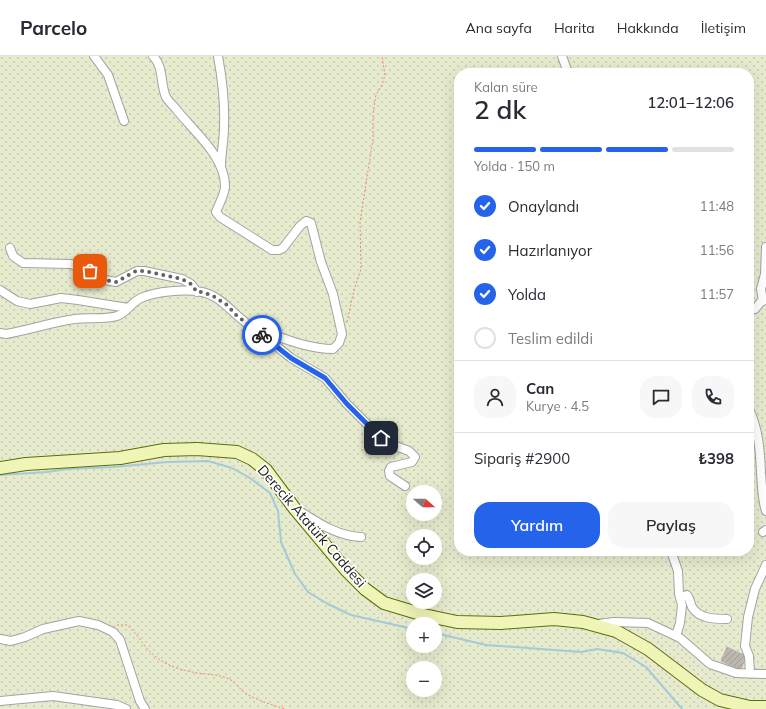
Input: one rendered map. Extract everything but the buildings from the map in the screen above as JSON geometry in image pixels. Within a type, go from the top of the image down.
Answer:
[{"type":"main road","name":"Derecik Atatürk Caddesi","points":[[0,468],[26,464],[120,458],[164,450],[197,449],[237,452],[252,458],[266,470],[295,509],[346,570],[365,589],[384,603],[424,615],[457,622],[501,623],[554,619],[583,622],[616,631],[648,649],[702,690],[720,700],[750,707],[766,707]]},
{"type":"street","points":[[94,56],[108,75],[124,121]]},
{"type":"street","points":[[153,56],[156,59],[160,70],[166,97],[183,118],[205,141],[221,167]]},
{"type":"street","points":[[218,56],[221,71],[224,126],[221,150],[221,167],[225,186],[216,212],[226,222],[252,236],[272,250],[280,250],[283,248],[300,226],[306,221],[311,223],[320,262],[333,294],[342,334],[339,342],[333,349],[327,349],[301,344],[254,328]]},
{"type":"street","points":[[562,56],[566,68]]},
{"type":"street","points":[[754,309],[764,297],[761,289],[765,274],[766,247]]},
{"type":"street","points":[[10,248],[13,256],[24,263],[71,264],[90,271],[105,280],[116,282],[136,271],[144,271],[182,279],[191,284],[197,292]]},
{"type":"street","points":[[0,290],[17,301],[30,304],[61,298],[128,308]]},
{"type":"street","points":[[0,333],[6,334],[74,318],[116,316],[141,298],[165,292],[202,292],[213,296],[227,305],[236,315],[291,358],[325,378],[347,404],[381,438],[393,445],[409,451],[415,457],[412,462],[391,467],[389,471],[390,476],[405,486]]},
{"type":"street","points":[[754,420],[760,452],[766,511]]},
{"type":"street","points":[[295,509],[336,532],[350,536],[361,536]]},
{"type":"street","points":[[673,556],[678,572],[682,605],[680,623],[676,636]]},
{"type":"street","points":[[750,674],[745,646],[748,617],[755,589],[766,565]]},
{"type":"street","points":[[680,597],[687,595],[696,612],[703,616],[713,619],[727,619]]},
{"type":"street","points":[[0,639],[11,641],[43,629],[79,621],[98,625],[107,629],[113,632],[120,640],[140,701],[145,709]]},
{"type":"street","points":[[594,625],[614,622],[648,623],[676,636],[688,644],[710,664],[736,673],[766,676]]},
{"type":"street","points":[[0,701],[53,696],[117,705],[126,709]]},
{"type":"path","points":[[347,325],[354,290],[361,269],[360,222],[373,139],[373,113],[376,95],[382,86],[385,74],[382,56]]},
{"type":"path","points":[[107,629],[117,624],[127,625],[135,632],[143,644],[156,657],[171,666],[199,673],[212,674],[231,681],[246,694],[255,699],[285,709]]},
{"type":"green space","points":[[0,56],[766,56],[766,709],[0,709]]},
{"type":"waterway","points":[[0,475],[167,462],[208,461],[232,468],[250,478],[270,493],[278,511],[281,542],[295,574],[308,592],[351,615],[406,627]]},
{"type":"waterway","points":[[442,635],[486,645],[581,652],[597,649],[623,653],[646,667],[682,709]]},
{"type":"way so far","points":[[90,271],[105,280],[116,282],[136,271],[144,271],[182,279],[191,284],[197,292],[202,292],[213,296],[227,305],[236,315],[262,335]]},
{"type":"route","points":[[262,335],[291,358],[325,378],[347,404],[381,438]]}]
